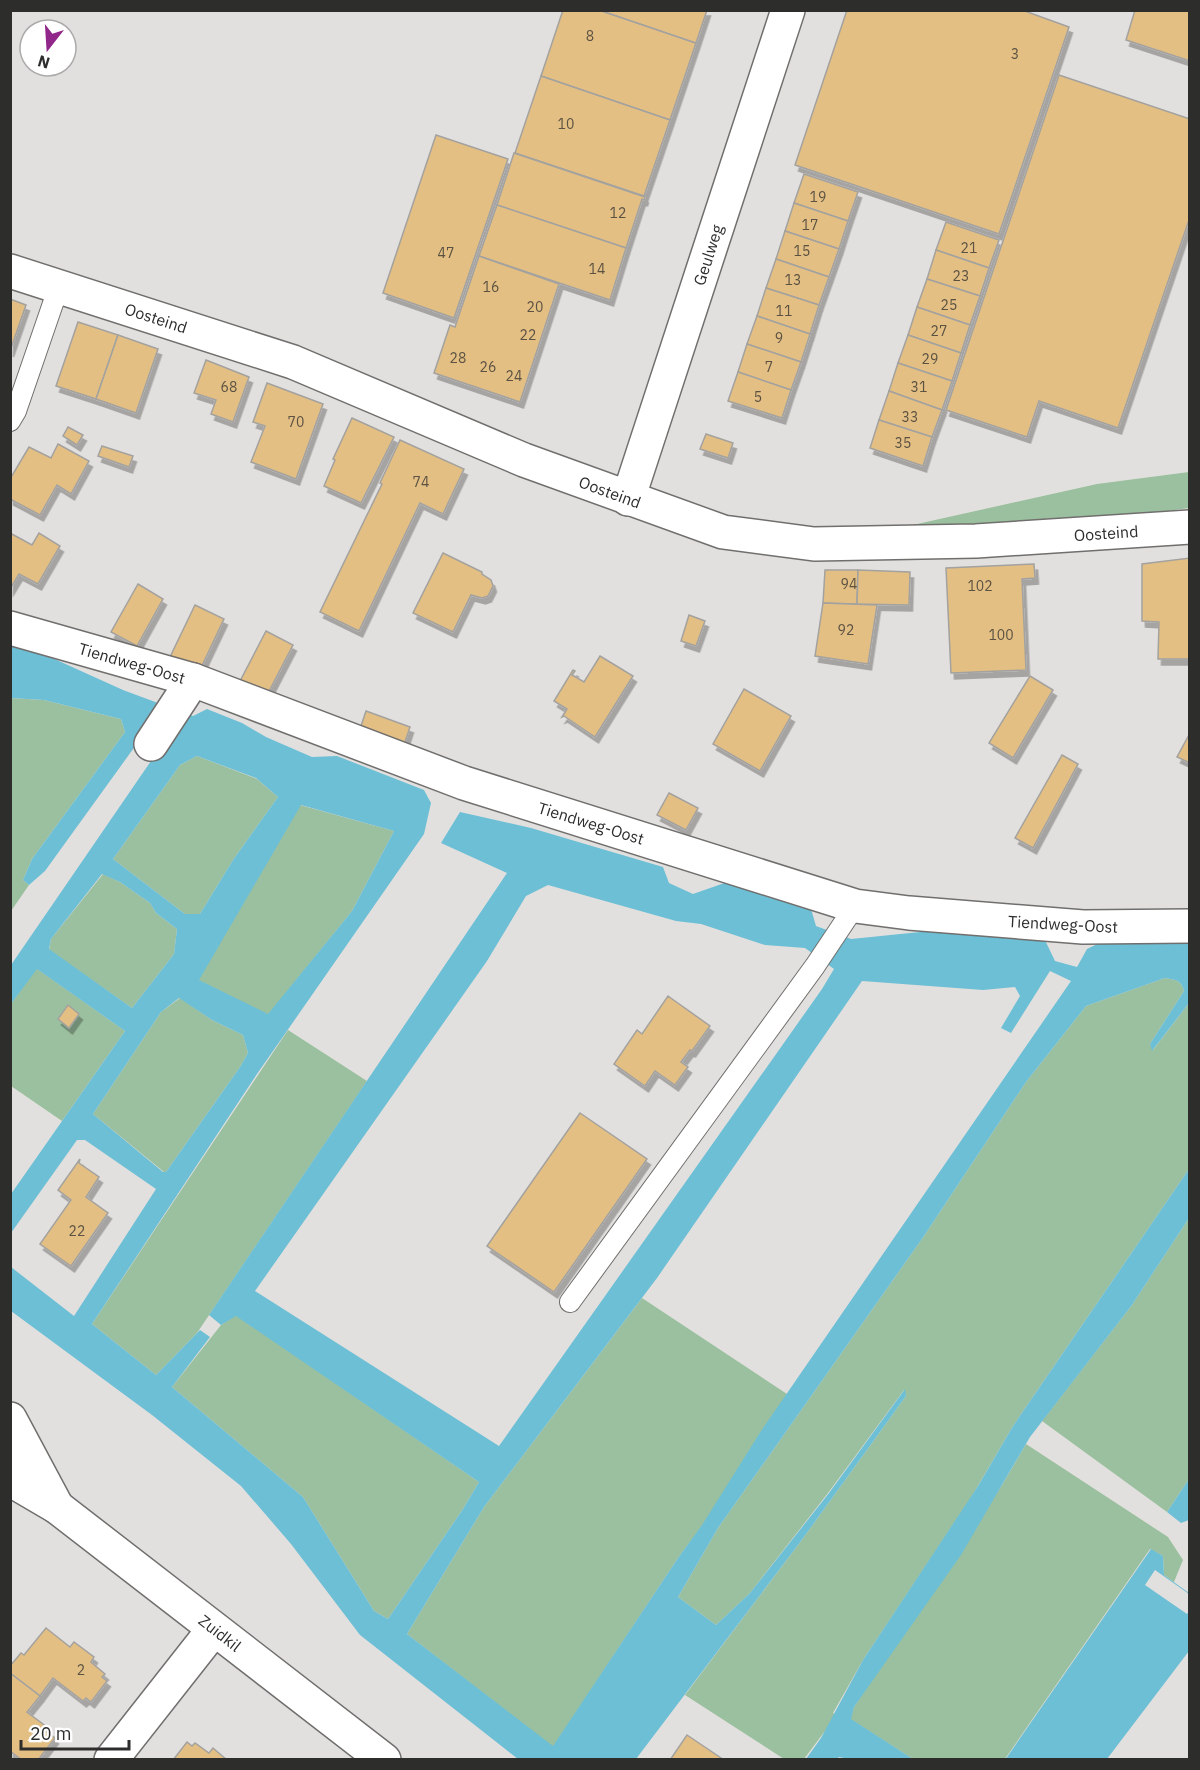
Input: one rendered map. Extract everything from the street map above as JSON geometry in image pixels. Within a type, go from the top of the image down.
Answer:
[{"type":"street","name":"Geulweg","points":[[628,499],[788,10]]},
{"type":"street","name":"Oosteind","points":[[10,271],[293,362],[524,460],[723,532],[814,544],[976,541],[1190,527]]},
{"type":"street","name":"Tiendweg-Oost","points":[[10,628],[186,692],[853,911],[909,913],[1083,927],[1190,926]]},
{"type":"street","points":[[151,744],[186,692]]},
{"type":"street","name":"Zuidkil","points":[[10,1419],[57,1507]]},
{"type":"street","name":"Zuidkil","points":[[10,1474],[16,1483],[57,1507],[384,1760]]},
{"type":"street","points":[[111,1760],[214,1629]]},
{"type":"lane","points":[[10,421],[16,411],[59,286]]},
{"type":"lane","points":[[570,1302],[853,911]]},
{"type":"green space","points":[[1189,472],[1189,508],[1057,526],[908,526],[1097,484]]},
{"type":"green space","points":[[10,698],[44,700],[121,719],[125,732],[32,859],[23,880],[29,885],[11,911]]},
{"type":"green space","points":[[197,756],[257,779],[278,797],[233,860],[200,914],[185,914],[113,859],[180,765]]},
{"type":"green space","points":[[300,805],[394,831],[352,911],[268,1015],[198,980]]},
{"type":"green space","points":[[103,874],[120,882],[150,903],[156,913],[177,929],[174,954],[132,1008],[49,950],[51,939]]},
{"type":"green space","points":[[36,968],[125,1031],[62,1121],[11,1086],[11,1004]]},
{"type":"green space","points":[[1165,978],[1177,981],[1184,991],[1150,1044],[1153,1050],[1189,1003],[1189,1169],[1013,1426],[972,1496],[863,1660],[833,1713],[837,1715],[804,1759],[784,1759],[685,1695],[906,1396],[904,1390],[750,1593],[716,1625],[678,1597],[718,1528],[924,1236],[1026,1082],[1086,1006]]},
{"type":"green space","points":[[180,998],[212,1020],[243,1035],[248,1053],[164,1172],[93,1114],[161,1012]]},
{"type":"green space","points":[[288,1030],[367,1081],[197,1333],[156,1375],[92,1324]]},
{"type":"green space","points":[[1189,1218],[1189,1479],[1167,1512],[1042,1421],[1132,1305]]},
{"type":"green space","points":[[642,1298],[787,1394],[702,1526],[678,1558],[553,1747],[407,1634],[484,1507]]},
{"type":"green space","points":[[236,1315],[479,1482],[388,1619],[374,1611],[303,1497],[172,1387],[221,1325]]},
{"type":"green space","points":[[1026,1444],[1168,1537],[1183,1560],[1174,1582],[1164,1575],[1163,1556],[1150,1549],[1005,1759],[913,1759],[850,1719],[854,1707],[1002,1485]]},
{"type":"water","points":[[11,643],[28,647],[123,690],[193,716],[207,709],[242,723],[266,737],[312,757],[337,756],[424,790],[431,803],[424,834],[257,1074],[92,1324],[156,1375],[200,1330],[210,1337],[172,1387],[303,1497],[374,1611],[388,1619],[479,1482],[236,1316],[221,1325],[209,1315],[507,873],[441,843],[460,812],[531,828],[663,867],[669,883],[693,894],[733,880],[809,902],[816,926],[851,939],[940,930],[1044,938],[1055,961],[1077,967],[1087,949],[1110,938],[1189,942],[1189,1003],[1152,1051],[1150,1044],[1184,991],[1178,981],[1165,978],[1086,1006],[1026,1082],[924,1236],[718,1528],[678,1597],[716,1625],[750,1593],[829,1493],[905,1389],[906,1396],[801,1541],[636,1759],[518,1759],[360,1635],[291,1544],[241,1486],[152,1415],[11,1311],[11,1267],[74,1316],[156,1189],[85,1140],[77,1140],[11,1233],[11,1194],[125,1031],[37,969],[11,1004],[11,965],[164,742],[149,727],[45,871],[29,885],[23,880],[32,859],[125,732],[121,719],[44,700],[11,698]],"holes":[[[197,756],[256,778],[278,797],[233,860],[200,914],[185,914],[113,859],[180,765]],[[301,805],[394,831],[352,911],[268,1014],[199,980]],[[102,874],[120,882],[150,903],[156,913],[177,929],[174,954],[132,1008],[49,949],[51,939]],[[548,885],[676,921],[701,924],[765,945],[805,948],[834,969],[499,1446],[255,1291],[487,961],[526,896]],[[1050,971],[1071,981],[761,1431],[702,1525],[553,1746],[407,1634],[484,1507],[657,1278],[862,981],[983,990],[1015,987],[1020,996],[1001,1028],[1011,1033]],[[179,998],[212,1020],[243,1035],[248,1053],[166,1172],[163,1172],[93,1114],[161,1012]]]},
{"type":"water","points":[[1189,1169],[1189,1218],[1132,1305],[1030,1437],[961,1555],[854,1707],[851,1719],[913,1759],[853,1760],[839,1757],[837,1759],[806,1759],[821,1738],[863,1660],[978,1486],[1013,1426]]},
{"type":"water","points":[[1189,1479],[1189,1520],[1181,1523],[1167,1512]]},
{"type":"water","points":[[1151,1549],[1163,1556],[1164,1575],[1189,1593],[1189,1651],[1107,1759],[1005,1760]]},
{"type":"pier","points":[[1155,1570],[1189,1594],[1187,1614],[1145,1585]]},
{"type":"building","points":[[563,10],[599,10],[696,43],[670,120],[541,76]]},
{"type":"building","points":[[599,10],[707,10],[696,43]]},
{"type":"building","points":[[847,10],[1022,10],[1069,27],[999,234],[795,165]]},
{"type":"building","points":[[1135,10],[1190,10],[1190,61],[1126,40]]},
{"type":"building","points":[[1059,75],[1190,119],[1190,217],[1118,428],[1039,401],[1027,437],[946,410]]},
{"type":"building","points":[[541,76],[670,120],[644,196],[515,153]]},
{"type":"building","points":[[436,135],[508,159],[454,318],[383,293]]},
{"type":"building","points":[[514,153],[645,197],[644,200],[642,199],[626,248],[497,205]]},
{"type":"building","points":[[804,174],[858,192],[848,221],[794,203]]},
{"type":"building","points":[[794,203],[848,221],[839,249],[785,231]]},
{"type":"building","points":[[497,205],[626,248],[610,300],[479,256]]},
{"type":"building","points":[[946,222],[999,240],[989,268],[936,250]]},
{"type":"building","points":[[785,231],[839,249],[829,277],[776,259]]},
{"type":"building","points":[[936,250],[989,268],[980,296],[927,279]]},
{"type":"building","points":[[479,256],[559,284],[520,402],[434,373],[450,325],[455,327]]},
{"type":"building","points":[[776,259],[829,277],[819,305],[766,288]]},
{"type":"building","points":[[927,279],[980,296],[970,325],[917,307]]},
{"type":"building","points":[[766,288],[819,305],[810,334],[757,316]]},
{"type":"building","points":[[10,299],[26,305],[10,351]]},
{"type":"building","points":[[917,307],[970,325],[961,353],[908,335]]},
{"type":"building","points":[[757,316],[810,334],[801,362],[747,344]]},
{"type":"building","points":[[78,322],[118,335],[96,399],[56,386]]},
{"type":"building","points":[[118,335],[158,349],[136,413],[96,399]]},
{"type":"building","points":[[908,335],[961,353],[952,381],[898,363]]},
{"type":"building","points":[[747,344],[801,362],[791,390],[738,372]]},
{"type":"building","points":[[206,360],[249,377],[233,422],[211,414],[216,400],[194,393]]},
{"type":"building","points":[[898,363],[952,381],[942,410],[889,391]]},
{"type":"building","points":[[738,372],[791,390],[782,418],[728,401]]},
{"type":"building","points":[[267,383],[323,404],[296,479],[251,462],[265,426],[253,422]]},
{"type":"building","points":[[889,391],[942,410],[932,437],[879,420]]},
{"type":"building","points":[[352,418],[394,437],[361,503],[324,486],[335,460],[333,459]]},
{"type":"building","points":[[879,420],[932,437],[923,466],[870,448]]},
{"type":"building","points":[[68,427],[83,435],[77,445],[63,436]]},
{"type":"building","points":[[706,434],[733,443],[728,458],[700,449]]},
{"type":"building","points":[[400,440],[464,469],[443,514],[420,503],[359,631],[320,612],[382,484],[380,483]]},
{"type":"building","points":[[58,444],[89,461],[71,494],[57,485],[40,515],[10,499],[10,479],[29,447],[51,458]]},
{"type":"building","points":[[102,446],[133,456],[129,467],[98,456]]},
{"type":"building","points":[[10,533],[32,545],[39,533],[60,546],[38,584],[19,574],[10,589]]},
{"type":"building","points":[[443,553],[482,572],[491,580],[493,586],[488,596],[482,598],[471,595],[453,632],[413,613]]},
{"type":"building","points":[[1190,558],[1190,659],[1158,659],[1159,622],[1142,621],[1142,564]]},
{"type":"building","points":[[1034,564],[1035,578],[1022,579],[1026,670],[951,673],[946,568]]},
{"type":"building","points":[[825,570],[858,570],[857,604],[823,603]]},
{"type":"building","points":[[858,570],[910,572],[909,605],[857,604]]},
{"type":"building","points":[[138,584],[163,599],[137,646],[111,632]]},
{"type":"building","points":[[823,603],[877,605],[868,664],[815,656]]},
{"type":"building","points":[[195,605],[224,619],[199,672],[170,657]]},
{"type":"building","points":[[689,615],[705,621],[696,646],[681,641]]},
{"type":"building","points":[[266,631],[293,645],[265,699],[238,685]]},
{"type":"building","points":[[600,656],[633,676],[595,737],[564,716],[562,717],[567,709],[554,701],[573,670],[575,671],[572,675],[584,682]]},
{"type":"building","points":[[1030,676],[1053,690],[1013,758],[989,743]]},
{"type":"building","points":[[744,689],[791,716],[760,771],[713,744]]},
{"type":"building","points":[[366,711],[410,727],[403,748],[359,732]]},
{"type":"building","points":[[1190,733],[1190,763],[1177,757]]},
{"type":"building","points":[[1062,755],[1078,764],[1033,848],[1015,838]]},
{"type":"building","points":[[669,793],[698,808],[686,830],[657,815]]},
{"type":"building","points":[[668,996],[710,1026],[681,1062],[688,1067],[675,1085],[655,1071],[645,1086],[614,1064],[637,1030],[642,1034]]},
{"type":"building","points":[[68,1005],[79,1014],[69,1028],[58,1019]]},
{"type":"building","points":[[580,1113],[647,1159],[554,1292],[487,1246]]},
{"type":"building","points":[[80,1159],[79,1163],[99,1177],[86,1197],[108,1213],[71,1266],[40,1244],[71,1200],[58,1190]]},
{"type":"building","points":[[46,1628],[70,1647],[74,1642],[94,1657],[91,1662],[105,1674],[102,1677],[107,1681],[91,1702],[86,1698],[83,1701],[53,1678],[40,1696],[10,1673],[10,1666],[21,1653],[24,1655]]},
{"type":"building","points":[[10,1673],[40,1696],[27,1712],[47,1727],[44,1730],[55,1738],[38,1760],[22,1760],[10,1751]]},
{"type":"building","points":[[687,1735],[724,1760],[670,1760]]},
{"type":"building","points":[[187,1742],[192,1746],[195,1743],[209,1753],[213,1748],[227,1760],[173,1760]]}]
